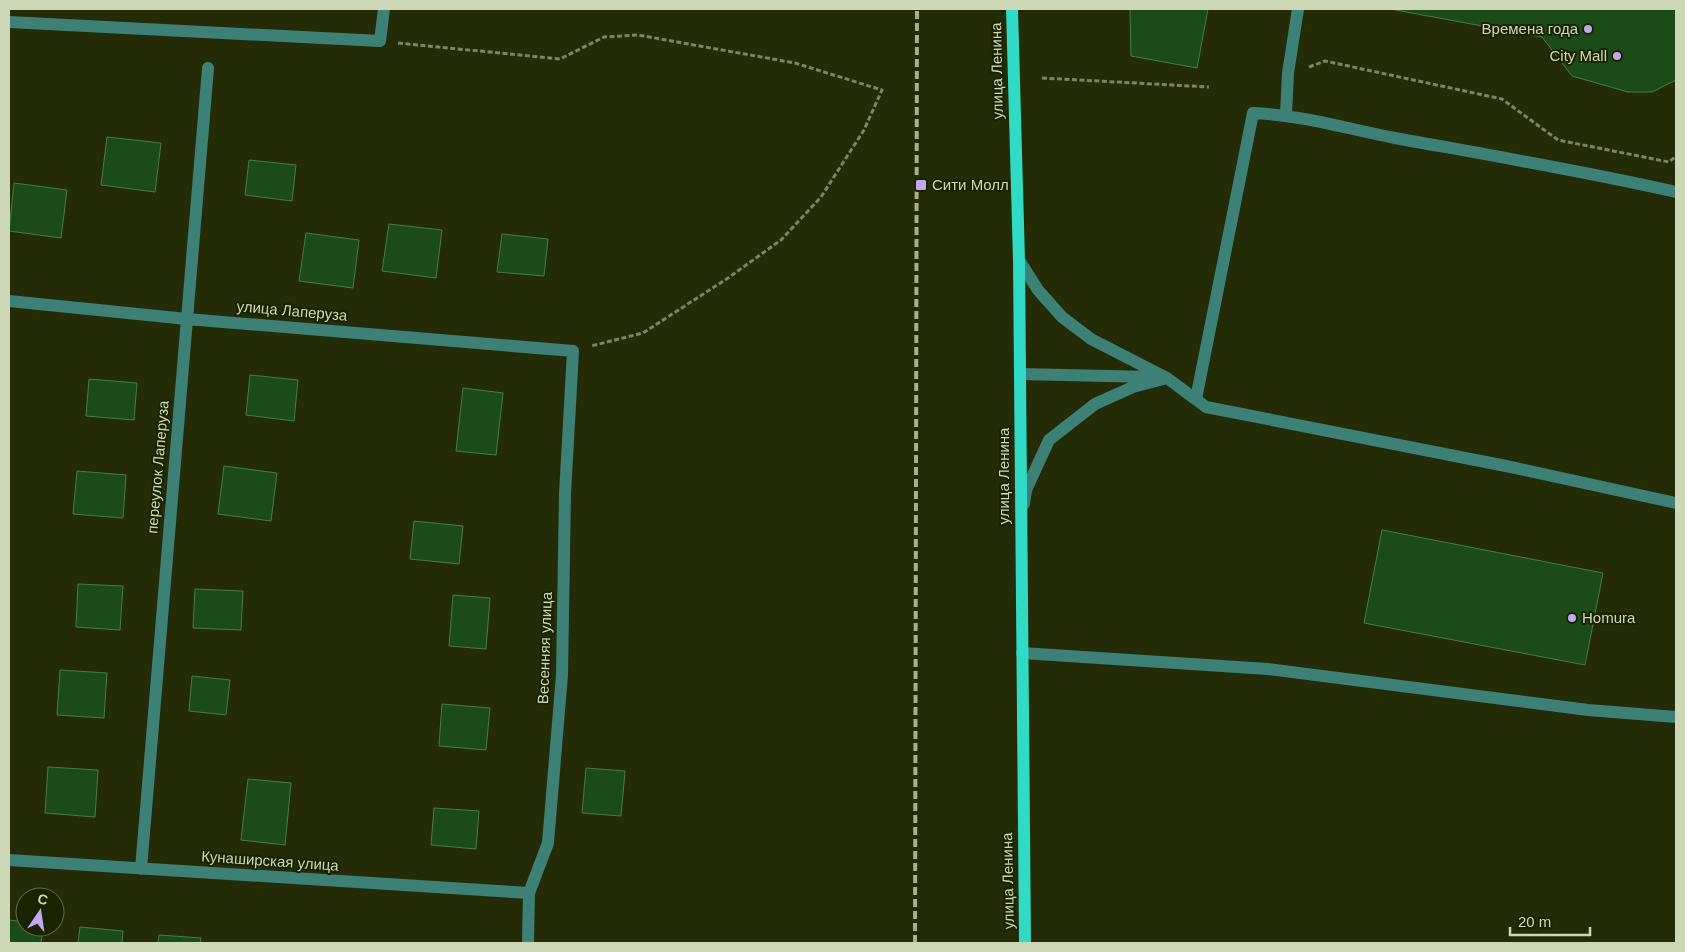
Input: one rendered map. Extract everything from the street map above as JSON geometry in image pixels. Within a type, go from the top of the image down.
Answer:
[{"type":"main road","name":"улица Ленина","points":[[1012,9],[1019,260],[1025,943]]},
{"type":"street","points":[[9,22],[380,41],[384,9]]},
{"type":"street","points":[[1286,114],[1288,73],[1298,9]]},
{"type":"street","name":"переулок Лаперуза","points":[[141,869],[208,68]]},
{"type":"street","points":[[1196,399],[1253,113],[1286,114],[1386,136],[1569,169],[1676,192]]},
{"type":"street","points":[[1019,260],[1038,290],[1062,317],[1091,339],[1167,378],[1206,407],[1258,419],[1502,465],[1676,503]]},
{"type":"street","name":"улица Лаперуза","points":[[9,301],[187,319],[573,351]]},
{"type":"street","name":"Весенняя улица","points":[[528,943],[529,893],[548,842],[562,675],[565,494],[573,351]]},
{"type":"street","points":[[1020,374],[1167,378]]},
{"type":"street","points":[[1020,528],[1026,490],[1049,440],[1095,404],[1133,387],[1167,378]]},
{"type":"street","points":[[1022,653],[1268,669],[1588,710],[1676,717]]},
{"type":"street","name":"Кунаширская улица","points":[[9,860],[529,893]]},
{"type":"path","points":[[380,41],[560,59],[604,37],[638,35],[795,63],[882,90],[864,130],[821,197],[781,240],[728,278],[643,333],[573,351]]},
{"type":"path","points":[[1309,67],[1325,61],[1502,99],[1558,140],[1669,162],[1676,156]]},
{"type":"path","points":[[1042,78],[1209,87]]},
{"type":"building","points":[[1130,9],[1208,9],[1197,68],[1131,56]]},
{"type":"building","name":"City Mall","points":[[1390,9],[1676,9],[1676,80],[1652,92],[1628,92],[1572,76],[1542,37]]},
{"type":"building","points":[[107,137],[161,143],[155,192],[101,185]]},
{"type":"building","points":[[249,160],[296,165],[292,201],[245,195]]},
{"type":"building","points":[[14,183],[67,190],[61,238],[9,231]]},
{"type":"building","points":[[389,224],[442,230],[436,278],[382,271]]},
{"type":"building","points":[[306,233],[359,240],[353,288],[299,281]]},
{"type":"building","points":[[502,234],[548,239],[544,276],[497,272]]},
{"type":"building","points":[[250,375],[298,380],[294,421],[246,415]]},
{"type":"building","points":[[89,379],[137,383],[134,420],[86,416]]},
{"type":"building","points":[[463,388],[503,393],[496,455],[456,451]]},
{"type":"building","points":[[224,466],[277,473],[271,521],[218,514]]},
{"type":"building","points":[[77,471],[126,475],[123,518],[73,514]]},
{"type":"building","points":[[414,521],[463,526],[459,564],[410,559]]},
{"type":"building","points":[[1382,530],[1603,573],[1585,665],[1364,623]]},
{"type":"building","points":[[78,584],[123,586],[120,630],[76,627]]},
{"type":"building","points":[[195,589],[243,591],[241,630],[193,628]]},
{"type":"building","points":[[453,595],[490,598],[486,649],[449,646]]},
{"type":"building","points":[[60,670],[107,673],[104,718],[57,715]]},
{"type":"building","points":[[192,676],[230,680],[226,715],[189,711]]},
{"type":"building","points":[[442,704],[490,708],[486,750],[439,746]]},
{"type":"building","points":[[48,767],[98,770],[95,817],[45,813]]},
{"type":"building","points":[[586,768],[625,771],[621,816],[582,813]]},
{"type":"building","points":[[248,779],[291,783],[285,845],[241,840]]},
{"type":"building","points":[[434,808],[479,811],[476,849],[431,845]]},
{"type":"building","points":[[9,920],[15,921],[15,937],[42,937],[41,943],[9,943]]},
{"type":"building","points":[[80,927],[123,931],[122,943],[78,943]]},
{"type":"building","points":[[159,935],[201,938],[200,943],[158,943]]},
{"type":"railway","points":[[915,943],[917,9]]},
{"type":"place","name":"Времена года","points":[[1588,29]]},
{"type":"place","name":"City Mall","points":[[1617,56]]},
{"type":"place","name":"Сити Молл","points":[[921,185]]},
{"type":"place","name":"Homura","points":[[1572,618]]}]
